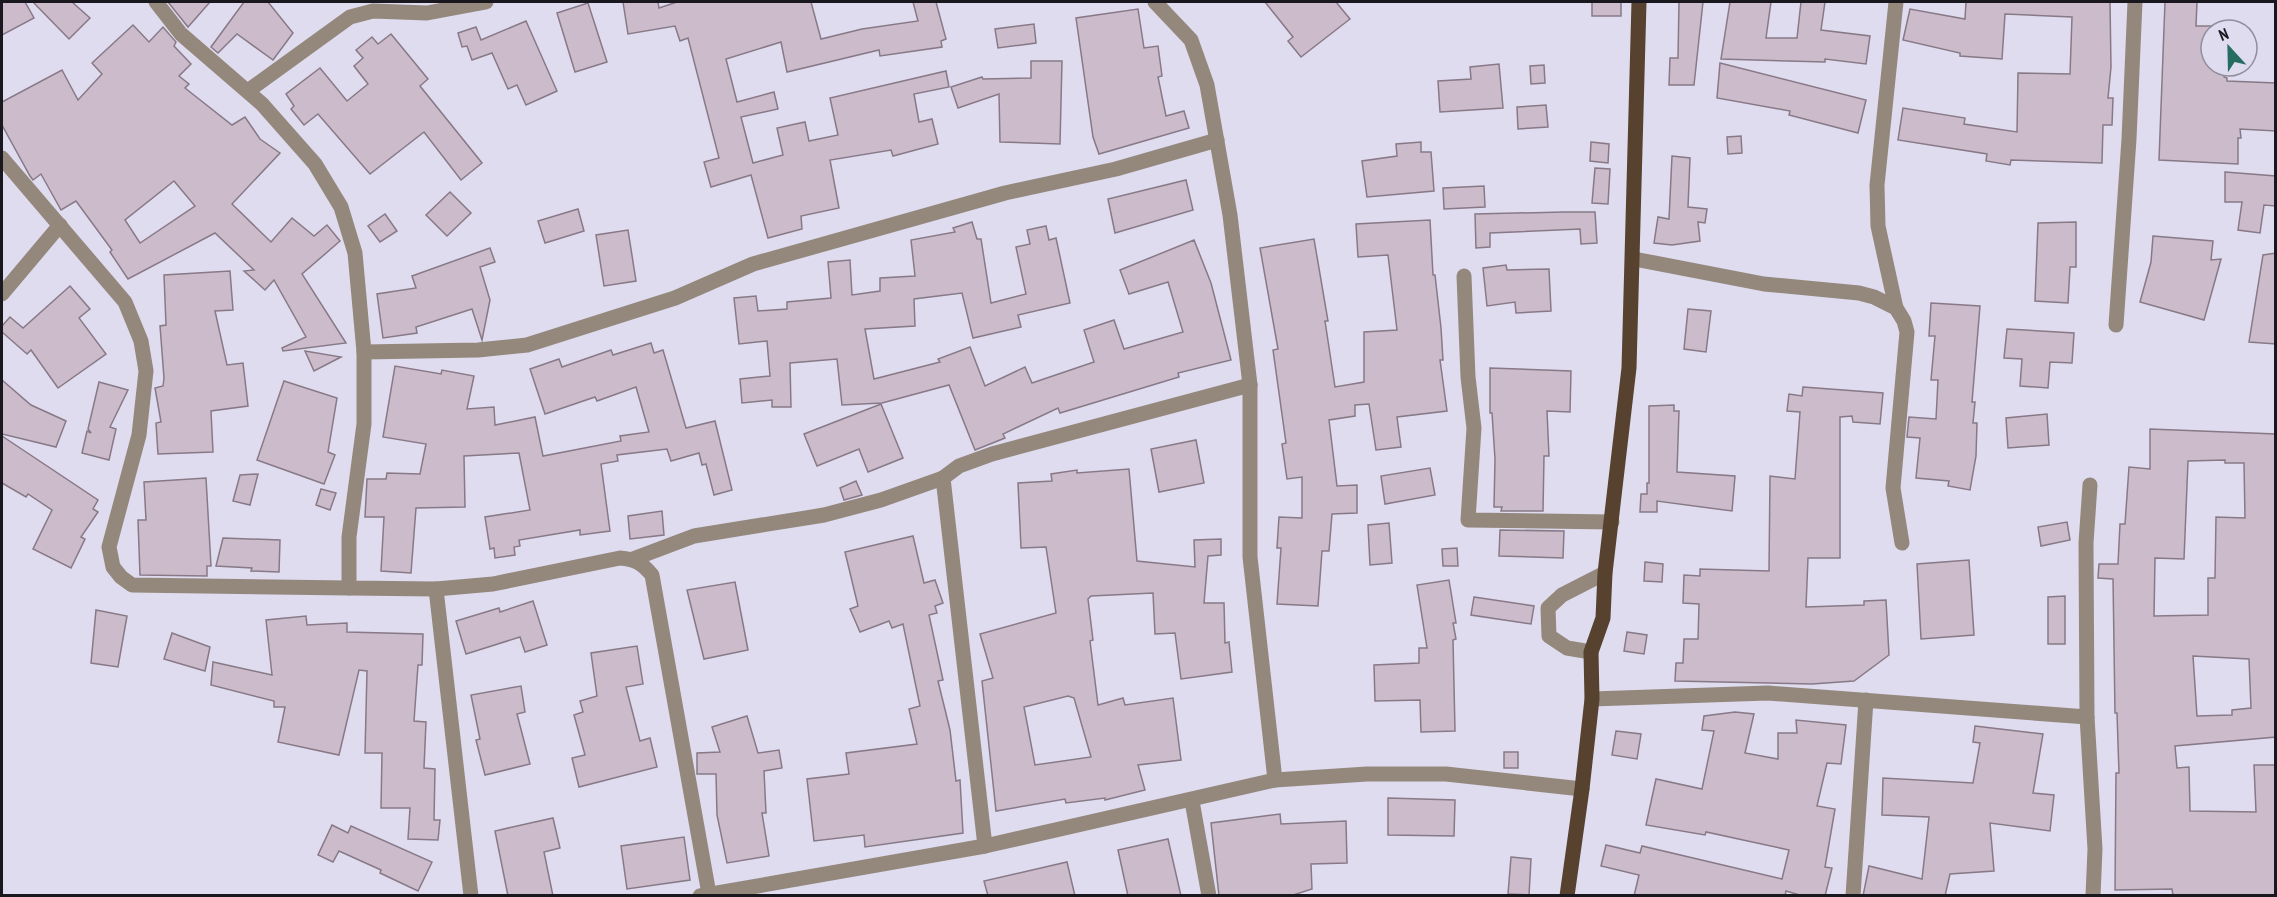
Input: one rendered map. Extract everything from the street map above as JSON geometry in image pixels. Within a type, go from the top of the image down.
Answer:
[{"type":"main road","points":[[1567,896],[1592,699],[1591,652],[1603,618],[1605,573],[1629,368],[1634,259],[1639,2]]},
{"type":"street","points":[[156,2],[182,34],[249,90],[315,164],[341,207],[355,253],[364,352],[364,424],[349,537],[349,588]]},
{"type":"street","points":[[249,90],[350,17],[372,6],[427,13],[486,2]]},
{"type":"street","points":[[1155,2],[1191,40],[1207,85],[1230,215],[1250,385],[1250,557],[1275,780]]},
{"type":"street","points":[[1896,2],[1877,185],[1878,226],[1896,308],[1904,321],[1907,332],[1893,488],[1902,543]]},
{"type":"street","points":[[2116,325],[2129,139],[2134,2]]},
{"type":"street","points":[[364,352],[468,351],[527,345],[675,298],[753,264],[1005,193],[1116,169],[1217,140]]},
{"type":"street","points":[[2,158],[125,302],[141,341],[146,371],[139,435],[109,547],[113,567],[121,578],[132,585],[436,590],[494,584],[620,558],[633,559],[644,565],[652,575],[705,895],[985,846],[1192,801],[1275,780],[1367,774],[1446,774],[1582,789]]},
{"type":"street","points":[[2,294],[60,225]]},
{"type":"street","points":[[1634,259],[1764,284],[1859,293],[1896,308]]},
{"type":"street","points":[[1464,276],[1468,377],[1474,428],[1468,519],[1612,522]]},
{"type":"street","points":[[633,559],[693,536],[824,515],[881,500],[943,478],[959,466],[992,454],[1250,385]]},
{"type":"street","points":[[943,478],[985,846]]},
{"type":"street","points":[[2090,485],[2086,543],[2087,717],[2095,849],[2093,896]]},
{"type":"street","points":[[1591,652],[1567,648],[1549,636],[1548,608],[1562,595],[1605,573]]},
{"type":"street","points":[[436,590],[471,896]]},
{"type":"street","points":[[1592,699],[1768,693],[2087,717]]},
{"type":"street","points":[[1853,896],[1866,700]]},
{"type":"street","points":[[1192,801],[1209,896]]},
{"type":"building","points":[[2,2],[25,2],[34,18],[2,35]]},
{"type":"building","points":[[33,2],[72,2],[90,18],[69,39]]},
{"type":"building","points":[[168,2],[210,2],[188,27]]},
{"type":"building","points":[[244,2],[268,2],[293,33],[273,60],[237,34],[218,53],[211,47]]},
{"type":"building","points":[[623,2],[658,2],[659,8],[677,2],[811,2],[821,39],[862,29],[918,21],[913,2],[936,2],[946,39],[941,41],[942,47],[880,56],[879,50],[787,72],[781,42],[726,59],[737,102],[774,92],[778,109],[741,117],[753,163],[783,155],[777,128],[805,122],[809,141],[838,135],[830,98],[946,71],[949,87],[914,94],[919,122],[932,119],[938,144],[893,156],[891,150],[830,160],[839,208],[801,216],[802,229],[768,238],[751,175],[711,187],[704,162],[719,158],[688,38],[680,41],[675,26],[628,34]]},
{"type":"building","points":[[1265,2],[1336,2],[1350,19],[1301,57],[1288,41],[1293,37]]},
{"type":"building","points":[[1592,2],[1621,2],[1621,16],[1592,16]]},
{"type":"building","points":[[1679,2],[1703,2],[1694,85],[1669,85],[1670,58],[1678,58]]},
{"type":"building","points":[[1730,2],[1771,2],[1766,38],[1797,38],[1801,2],[1825,2],[1821,30],[1870,36],[1866,64],[1825,59],[1825,62],[1721,59]]},
{"type":"building","points":[[1966,2],[2110,2],[2111,67],[2108,98],[2113,98],[2112,125],[2103,125],[2102,163],[2011,160],[2010,165],[1986,161],[1987,154],[1898,140],[1903,108],[1965,118],[1964,124],[2017,132],[2018,73],[2070,74],[2072,17],[2005,14],[2002,59],[1960,56],[1960,53],[1903,40],[1910,9],[1965,19]]},
{"type":"building","points":[[2165,2],[2197,2],[2199,78],[2227,78],[2227,81],[2276,83],[2276,131],[2240,129],[2238,164],[2159,160]]},
{"type":"building","points":[[588,3],[607,62],[575,72],[557,13]]},
{"type":"building","points":[[1138,9],[1144,48],[1158,46],[1162,76],[1158,77],[1166,116],[1184,111],[1189,128],[1099,154],[1093,137],[1076,18]]},
{"type":"building","points":[[526,21],[557,91],[526,105],[517,85],[508,89],[492,53],[472,60],[467,46],[462,47],[458,33],[476,27],[481,40]]},
{"type":"building","points":[[1034,24],[1036,43],[998,48],[995,29]]},
{"type":"building","points":[[133,25],[149,42],[163,27],[176,42],[174,46],[191,64],[179,76],[189,84],[185,88],[232,125],[245,117],[260,139],[280,153],[232,204],[271,242],[292,218],[314,236],[327,225],[340,241],[302,274],[346,343],[283,351],[282,348],[306,337],[274,280],[265,290],[244,271],[254,270],[215,233],[128,279],[110,252],[112,250],[76,201],[61,210],[41,174],[33,180],[2,125],[2,102],[62,70],[78,100],[102,74],[92,63]],"holes":[[[174,181],[195,206],[140,243],[125,220]]]},
{"type":"building","points":[[391,34],[428,79],[420,86],[482,163],[461,180],[424,132],[370,174],[318,114],[304,125],[291,109],[294,106],[286,94],[320,68],[347,101],[368,84],[354,66],[363,58],[356,50],[372,37],[378,44]]},
{"type":"building","points":[[1031,61],[1062,61],[1060,144],[1000,142],[999,94],[958,108],[951,87],[982,77],[983,79],[1031,78]]},
{"type":"building","points":[[1720,63],[1866,100],[1858,133],[1789,115],[1790,111],[1717,98]]},
{"type":"building","points":[[1499,64],[1503,108],[1440,112],[1438,81],[1471,79],[1470,67]]},
{"type":"building","points":[[1544,65],[1545,83],[1531,84],[1530,66]]},
{"type":"building","points":[[1546,105],[1548,127],[1518,129],[1517,107]]},
{"type":"building","points":[[1741,136],[1742,153],[1728,154],[1727,137]]},
{"type":"building","points":[[1421,142],[1421,152],[1431,152],[1434,191],[1367,197],[1362,161],[1397,156],[1396,144]]},
{"type":"building","points":[[1591,142],[1609,144],[1608,163],[1590,161]]},
{"type":"building","points":[[1672,156],[1690,158],[1688,207],[1707,209],[1705,223],[1698,222],[1700,241],[1672,245],[1654,243],[1658,217],[1669,219]]},
{"type":"building","points":[[1595,168],[1610,169],[1608,204],[1592,203]]},
{"type":"building","points":[[2225,172],[2276,176],[2276,206],[2264,205],[2260,233],[2238,230],[2242,202],[2225,202]]},
{"type":"building","points":[[1186,180],[1193,210],[1115,233],[1108,199]]},
{"type":"building","points":[[1484,186],[1485,207],[1444,209],[1443,188]]},
{"type":"building","points":[[450,192],[471,213],[447,236],[426,215]]},
{"type":"building","points":[[578,209],[584,231],[545,243],[538,221]]},
{"type":"building","points":[[1595,212],[1597,243],[1581,244],[1580,229],[1490,233],[1490,247],[1476,248],[1475,214]]},
{"type":"building","points":[[385,214],[397,231],[380,242],[368,226]]},
{"type":"building","points":[[1430,220],[1433,275],[1435,275],[1441,328],[1443,360],[1440,360],[1447,411],[1397,417],[1401,447],[1376,450],[1369,404],[1355,405],[1355,416],[1329,420],[1337,486],[1357,485],[1357,513],[1332,514],[1329,551],[1322,551],[1318,606],[1277,604],[1281,548],[1277,548],[1279,517],[1302,518],[1302,477],[1287,479],[1282,444],[1286,443],[1273,350],[1278,349],[1260,248],[1314,239],[1328,321],[1325,321],[1335,387],[1364,382],[1364,332],[1397,330],[1388,255],[1358,257],[1356,224]]},
{"type":"building","points":[[972,222],[977,239],[981,239],[991,303],[1026,294],[1016,247],[1030,244],[1027,230],[1046,226],[1049,240],[1056,238],[1070,303],[1018,315],[1021,327],[973,338],[962,293],[914,299],[915,326],[865,329],[874,379],[940,362],[938,359],[970,347],[985,386],[1025,367],[1032,383],[1094,362],[1084,330],[1114,320],[1124,349],[1183,332],[1168,282],[1129,294],[1120,270],[1194,240],[1211,283],[1231,360],[1178,373],[1179,377],[1060,413],[1058,408],[1003,434],[1005,438],[975,450],[949,385],[882,403],[842,405],[837,359],[790,363],[791,407],[772,407],[772,400],[742,403],[740,379],[770,376],[767,341],[739,344],[734,298],[756,296],[758,311],[787,309],[787,302],[831,298],[828,262],[850,260],[852,295],[880,291],[880,278],[915,276],[911,240],[955,232],[953,228]]},
{"type":"building","points":[[2076,222],[2076,267],[2070,267],[2068,303],[2035,301],[2038,223]]},
{"type":"building","points":[[628,230],[636,281],[604,286],[596,235]]},
{"type":"building","points":[[2153,236],[2213,241],[2211,260],[2221,259],[2204,320],[2140,302],[2151,262]]},
{"type":"building","points":[[490,248],[495,262],[480,267],[490,300],[482,340],[472,309],[416,327],[417,333],[383,338],[377,294],[416,288],[412,276]]},
{"type":"building","points":[[2276,253],[2276,344],[2249,342],[2263,255]]},
{"type":"building","points":[[1506,265],[1507,270],[1549,269],[1551,311],[1516,313],[1515,302],[1487,306],[1483,268]]},
{"type":"building","points":[[230,271],[233,310],[215,311],[227,365],[243,363],[248,406],[211,411],[213,452],[158,454],[156,423],[161,422],[155,388],[163,386],[164,378],[160,326],[166,325],[164,275]]},
{"type":"building","points":[[70,286],[90,309],[79,318],[106,354],[58,388],[31,350],[27,354],[2,332],[2,326],[10,317],[23,328]]},
{"type":"building","points":[[1931,303],[1980,306],[1972,402],[1975,402],[1973,423],[1977,423],[1976,456],[1970,490],[1948,486],[1949,481],[1916,478],[1920,438],[1907,437],[1909,417],[1936,419],[1938,380],[1931,380],[1935,336],[1929,336]]},
{"type":"building","points":[[1688,309],[1711,311],[1706,352],[1684,349]]},
{"type":"building","points":[[2007,329],[2074,333],[2072,363],[2050,362],[2048,388],[2020,386],[2022,359],[2004,358]]},
{"type":"building","points":[[651,343],[654,353],[663,350],[686,428],[715,421],[732,490],[714,495],[706,464],[702,465],[699,453],[671,461],[667,449],[617,455],[618,461],[601,464],[610,531],[580,535],[580,530],[519,540],[520,546],[514,547],[515,555],[495,558],[494,548],[490,549],[485,517],[530,510],[519,453],[464,456],[465,507],[416,508],[411,573],[381,571],[384,517],[365,517],[367,479],[386,479],[387,473],[420,474],[426,444],[383,437],[395,366],[441,374],[442,370],[474,376],[467,409],[494,407],[495,425],[535,417],[543,456],[621,441],[620,436],[649,432],[636,387],[597,401],[595,397],[545,414],[530,369],[559,359],[562,367],[611,350],[613,355]]},
{"type":"building","points":[[305,351],[341,357],[314,371]]},
{"type":"building","points":[[1490,368],[1571,371],[1570,412],[1547,411],[1549,456],[1544,456],[1543,511],[1501,511],[1502,507],[1494,507],[1495,459],[1492,413],[1490,413]]},
{"type":"building","points":[[2,380],[31,405],[66,421],[56,447],[2,434]]},
{"type":"building","points":[[284,381],[337,398],[328,452],[335,455],[324,484],[257,460]]},
{"type":"building","points":[[99,382],[128,390],[110,427],[116,429],[109,460],[82,453],[87,431],[91,433],[88,429]]},
{"type":"building","points":[[1803,387],[1883,393],[1880,424],[1853,422],[1852,416],[1840,417],[1840,558],[1808,558],[1806,607],[1864,605],[1864,601],[1886,600],[1889,655],[1854,681],[1812,684],[1675,681],[1676,663],[1683,663],[1684,639],[1698,639],[1699,604],[1683,603],[1684,575],[1700,576],[1700,569],[1769,571],[1770,476],[1795,479],[1800,412],[1787,411],[1789,394],[1802,396]]},
{"type":"building","points":[[881,404],[903,458],[868,472],[859,449],[817,466],[804,434]]},
{"type":"building","points":[[1674,405],[1674,411],[1679,411],[1677,472],[1735,476],[1732,511],[1657,501],[1657,512],[1640,512],[1641,494],[1647,494],[1647,483],[1649,483],[1649,406]]},
{"type":"building","points":[[2047,414],[2049,445],[2008,448],[2006,418]]},
{"type":"building","points":[[2150,429],[2276,434],[2276,737],[2175,746],[2177,768],[2189,767],[2190,811],[2256,812],[2254,765],[2276,765],[2276,896],[2173,896],[2172,889],[2115,890],[2116,773],[2119,773],[2117,713],[2115,713],[2113,579],[2098,578],[2099,564],[2118,564],[2120,524],[2125,524],[2129,467],[2150,469]],"holes":[[[2225,460],[2225,463],[2244,463],[2245,518],[2216,517],[2215,578],[2208,578],[2208,615],[2154,616],[2155,558],[2184,559],[2188,461]],[[2193,656],[2249,659],[2251,708],[2232,710],[2232,715],[2197,716]]]},
{"type":"building","points":[[2,436],[98,500],[93,509],[98,512],[81,537],[85,539],[71,568],[33,549],[52,510],[28,494],[26,497],[2,483]]},
{"type":"building","points":[[1196,440],[1204,483],[1159,492],[1151,449]]},
{"type":"building","points":[[1430,468],[1435,495],[1385,504],[1381,476]]},
{"type":"building","points":[[1129,469],[1137,561],[1195,567],[1194,540],[1221,539],[1221,555],[1208,556],[1204,603],[1224,603],[1225,643],[1229,642],[1232,672],[1181,679],[1175,633],[1155,634],[1153,593],[1091,596],[1088,599],[1093,640],[1090,641],[1098,705],[1123,698],[1125,705],[1173,698],[1181,760],[1138,765],[1145,790],[1105,800],[1105,798],[1066,803],[1065,799],[996,811],[982,681],[993,678],[980,634],[1056,613],[1046,547],[1021,548],[1018,483],[1052,481],[1051,474],[1077,470],[1077,473]],"holes":[[[1068,696],[1074,698],[1091,757],[1035,765],[1024,707]]]},
{"type":"building","points":[[258,474],[250,505],[233,501],[240,475]]},
{"type":"building","points":[[206,478],[211,566],[207,566],[207,576],[140,575],[138,520],[146,520],[144,482]]},
{"type":"building","points":[[856,481],[862,495],[844,500],[840,488]]},
{"type":"building","points":[[321,489],[336,493],[330,510],[316,505]]},
{"type":"building","points":[[662,511],[664,535],[630,539],[628,516]]},
{"type":"building","points":[[2067,522],[2070,540],[2041,546],[2038,527]]},
{"type":"building","points":[[1389,523],[1392,563],[1370,565],[1368,525]]},
{"type":"building","points":[[1500,530],[1564,531],[1563,558],[1499,556]]},
{"type":"building","points":[[913,536],[924,583],[935,580],[943,603],[935,606],[937,613],[929,615],[943,680],[938,681],[950,730],[956,781],[960,780],[963,833],[865,847],[864,835],[814,841],[807,779],[849,774],[846,753],[917,744],[909,709],[920,706],[903,624],[892,628],[889,621],[860,632],[850,609],[858,606],[845,552]]},
{"type":"building","points":[[223,538],[280,540],[279,572],[216,566]]},
{"type":"building","points":[[1457,548],[1458,566],[1443,566],[1442,549]]},
{"type":"building","points":[[1969,560],[1974,635],[1921,639],[1917,564]]},
{"type":"building","points":[[1645,562],[1663,564],[1662,582],[1644,581]]},
{"type":"building","points":[[1449,580],[1456,623],[1453,623],[1456,639],[1453,640],[1455,731],[1421,732],[1420,700],[1375,701],[1374,665],[1419,663],[1419,648],[1427,648],[1417,585]]},
{"type":"building","points":[[735,582],[748,650],[704,659],[687,590]]},
{"type":"building","points":[[2065,596],[2065,644],[2048,644],[2048,597]]},
{"type":"building","points":[[1474,597],[1534,606],[1531,624],[1471,615]]},
{"type":"building","points":[[533,601],[547,645],[525,652],[520,637],[466,654],[456,621],[499,608],[500,612]]},
{"type":"building","points":[[96,610],[127,616],[118,667],[91,663]]},
{"type":"building","points":[[306,616],[307,625],[347,623],[347,632],[423,634],[422,665],[418,665],[414,721],[426,722],[424,768],[435,769],[434,820],[440,820],[438,840],[408,839],[410,808],[381,808],[382,753],[365,753],[367,671],[359,670],[339,755],[278,742],[285,707],[274,707],[274,701],[211,685],[213,662],[272,675],[266,620]]},
{"type":"building","points":[[1627,632],[1647,635],[1644,654],[1624,651]]},
{"type":"building","points":[[172,633],[210,647],[205,671],[164,659]]},
{"type":"building","points":[[637,646],[643,684],[626,687],[640,741],[650,738],[657,767],[579,787],[572,758],[585,755],[574,715],[583,712],[580,701],[597,696],[591,653]]},
{"type":"building","points":[[521,686],[525,712],[517,714],[530,764],[485,775],[476,740],[480,739],[471,695]]},
{"type":"building","points":[[1735,712],[1754,714],[1745,753],[1778,759],[1778,733],[1797,733],[1796,720],[1846,725],[1841,764],[1827,763],[1817,806],[1835,809],[1825,867],[1832,868],[1825,896],[1803,896],[1786,891],[1785,896],[1634,896],[1639,875],[1601,866],[1606,845],[1640,853],[1642,846],[1782,879],[1789,850],[1706,832],[1705,835],[1646,825],[1656,779],[1702,789],[1714,731],[1702,730],[1704,716]]},
{"type":"building","points":[[747,716],[758,753],[779,750],[782,768],[764,771],[766,813],[762,813],[769,856],[727,863],[717,815],[716,774],[697,774],[697,753],[720,752],[712,727]]},
{"type":"building","points":[[1975,726],[2043,734],[2033,793],[2054,795],[2050,831],[1990,823],[1994,871],[1950,874],[1945,896],[1863,896],[1869,866],[1922,879],[1929,817],[1882,815],[1883,778],[1973,783],[1980,743],[1973,742]]},
{"type":"building","points":[[1616,731],[1641,734],[1637,759],[1612,755]]},
{"type":"building","points":[[1504,752],[1518,752],[1518,768],[1504,768]]},
{"type":"building","points":[[1388,798],[1455,800],[1454,836],[1388,835]]},
{"type":"building","points":[[1280,814],[1281,824],[1346,821],[1347,863],[1311,864],[1312,889],[1290,896],[1219,896],[1211,823]]},
{"type":"building","points":[[553,818],[560,848],[544,852],[553,896],[508,896],[495,831]]},
{"type":"building","points":[[332,825],[348,833],[351,826],[432,862],[418,891],[380,873],[381,870],[339,851],[333,862],[318,855]]},
{"type":"building","points":[[684,837],[690,880],[627,889],[621,846]]},
{"type":"building","points":[[1168,839],[1181,896],[1128,896],[1118,850]]},
{"type":"building","points":[[1511,857],[1531,859],[1529,895],[1508,894]]},
{"type":"building","points":[[1067,862],[1075,896],[988,896],[984,881]]}]
